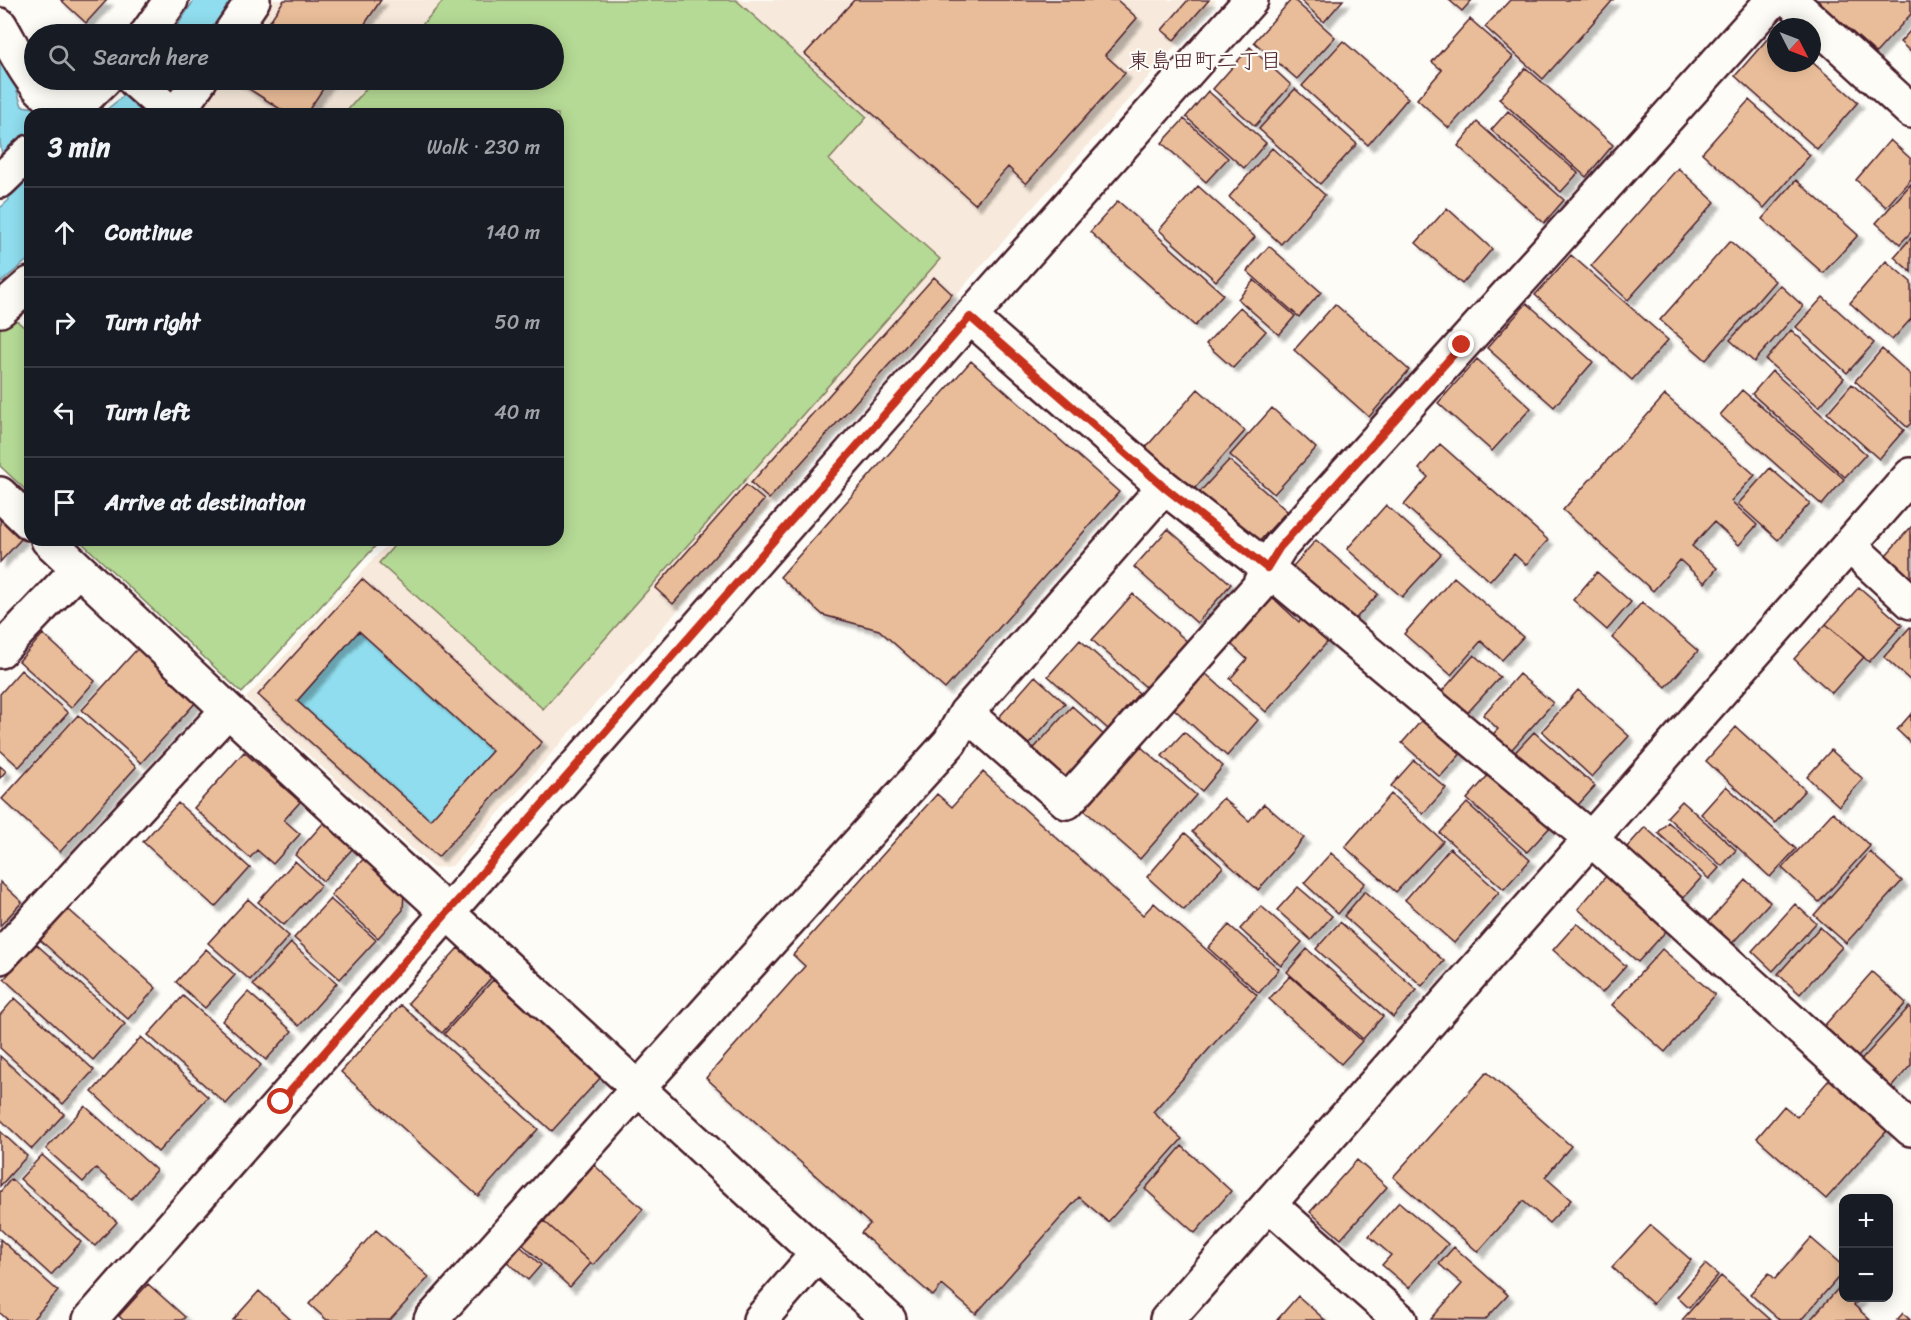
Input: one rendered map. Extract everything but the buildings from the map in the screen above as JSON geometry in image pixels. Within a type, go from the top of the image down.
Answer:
[{"type":"street","points":[[154,24],[171,0]]},
{"type":"street","points":[[237,24],[254,0]]},
{"type":"street","points":[[90,1320],[1251,0]]},
{"type":"street","points":[[966,713],[1067,802],[1258,588],[1280,547],[1773,0]]},
{"type":"street","points":[[1790,0],[1911,111]]},
{"type":"street","points":[[0,25],[24,66]]},
{"type":"street","points":[[43,90],[61,103],[73,108]]},
{"type":"street","points":[[76,108],[94,90]]},
{"type":"street","points":[[146,90],[166,108]]},
{"type":"street","points":[[175,108],[191,90]]},
{"type":"street","points":[[1,180],[24,158]]},
{"type":"street","points":[[0,310],[24,289]]},
{"type":"street","points":[[970,317],[1164,487],[1267,568],[1591,839],[1911,1129]]},
{"type":"street","points":[[1167,1320],[1911,475]]},
{"type":"street","points":[[431,1320],[950,742],[966,713],[1164,487]]},
{"type":"street","points":[[0,494],[24,517]]},
{"type":"street","points":[[1849,545],[1911,602]]},
{"type":"street","points":[[54,546],[228,710],[889,1320]]},
{"type":"street","points":[[0,651],[78,569]]},
{"type":"street","points":[[0,957],[228,710]]},
{"type":"street","points":[[1269,1204],[1400,1320]]},
{"type":"street","points":[[760,1320],[818,1254]]},
{"type":"shaded area","points":[[272,0],[1216,0],[452,866],[433,868],[246,698],[385,546],[564,546],[564,108],[197,108],[210,90],[564,90],[564,24],[255,24]]},
{"type":"green space","points":[[444,0],[736,0],[867,117],[829,160],[940,259],[543,709],[379,563],[394,546],[564,546],[564,108],[349,108],[365,90],[564,90],[564,24],[423,24]]},
{"type":"green space","points":[[11,316],[24,327],[24,488],[0,466],[0,328]]},
{"type":"green space","points":[[85,546],[376,546],[242,693]]},
{"type":"water","points":[[194,0],[233,0],[216,24],[178,24]]},
{"type":"water","points":[[0,57],[13,79],[22,106],[37,108],[24,108],[24,263],[0,283],[0,208],[9,200],[0,142]]},
{"type":"water","points":[[129,90],[169,90],[155,108],[108,108]]},
{"type":"water","points":[[359,631],[492,751],[430,820],[297,701]]},
{"type":"district","name":"東島田町二丁目","points":[[1205,60]]},
{"type":"route","points":[[281,1102],[970,317],[1164,487],[1267,568],[1280,547],[1462,345]]}]
